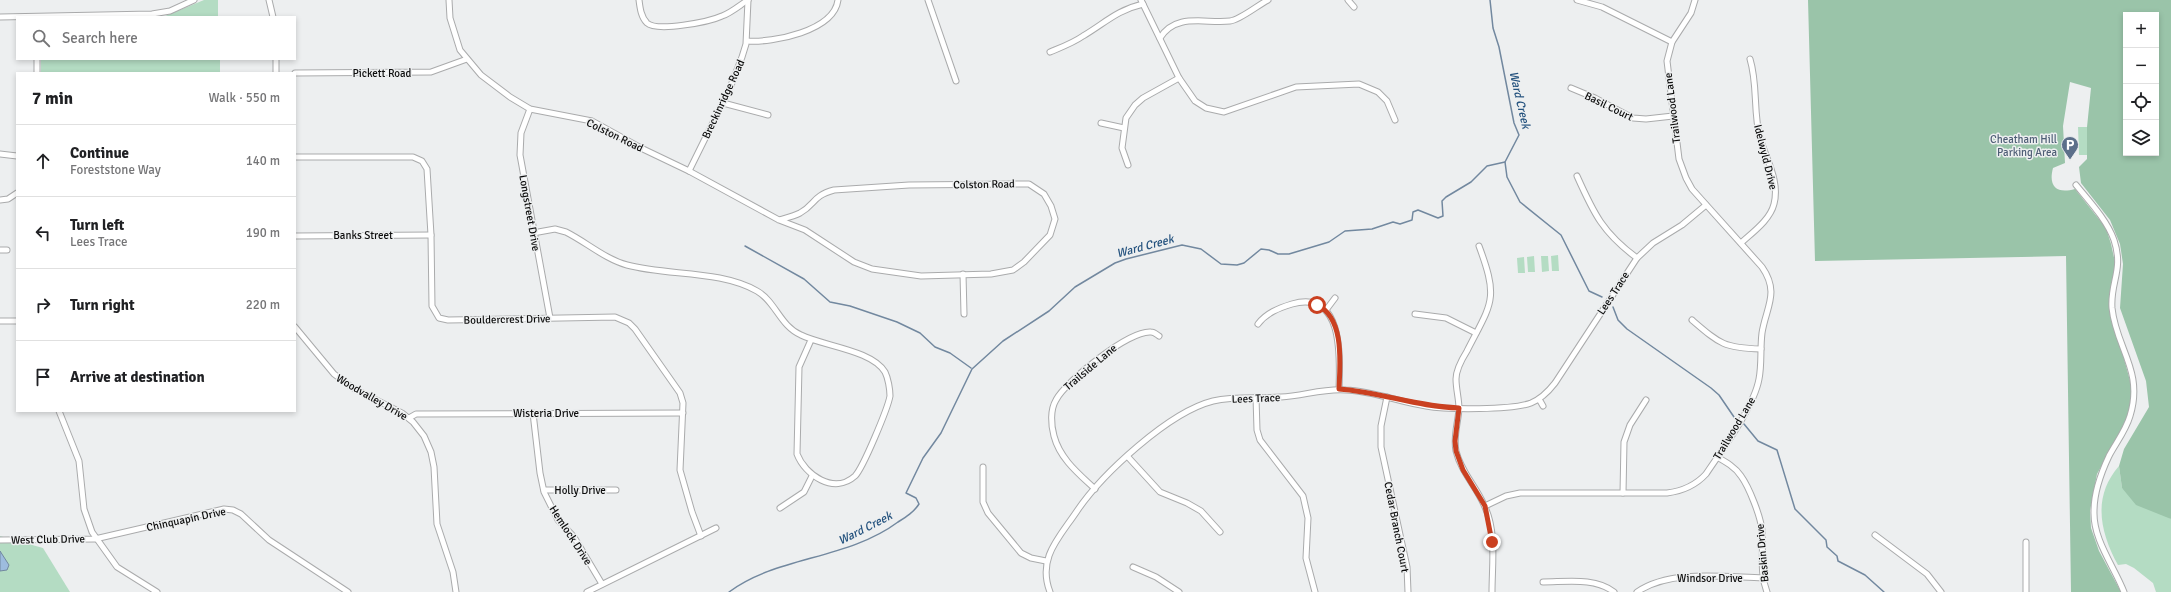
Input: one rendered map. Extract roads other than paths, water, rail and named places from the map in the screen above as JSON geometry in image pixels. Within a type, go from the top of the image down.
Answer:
[{"type":"street","points":[[77,16],[152,14],[170,11],[194,0]]},
{"type":"street","points":[[269,0],[273,16]]},
{"type":"street","name":"Colston Road","points":[[449,0],[450,18],[460,50],[494,87],[530,109],[592,122],[689,171],[779,220],[804,230],[854,262],[872,269],[915,276],[991,274],[1013,270],[1038,249],[1050,235],[1055,219],[1051,206],[1044,194],[1029,184],[1005,183],[866,187],[822,194],[800,213],[779,220]]},
{"type":"street","points":[[639,0],[643,19],[647,24],[656,27],[706,21],[723,16],[748,0]]},
{"type":"street","name":"Breckinridge Road","points":[[689,171],[722,103],[742,57],[747,41],[748,0]]},
{"type":"street","points":[[747,41],[762,42],[819,26],[836,11],[838,0]]},
{"type":"street","points":[[928,0],[956,81]]},
{"type":"street","points":[[1160,38],[1169,29],[1190,20],[1234,20],[1268,0]]},
{"type":"street","points":[[1348,0],[1354,7]]},
{"type":"street","points":[[1577,0],[1602,7],[1672,42]]},
{"type":"street","name":"Trailwood Lane","points":[[1485,506],[1515,493],[1667,493],[1683,490],[1702,478],[1717,457],[1755,392],[1760,372],[1762,333],[1771,300],[1771,289],[1765,272],[1689,184],[1681,166],[1673,116],[1667,66],[1672,42],[1691,12],[1695,0]]},
{"type":"street","points":[[1050,52],[1085,36],[1115,14],[1142,2],[1179,78],[1195,101],[1211,110],[1224,112],[1291,88],[1359,84],[1378,92],[1387,101],[1395,120]]},
{"type":"street","points":[[0,17],[16,17]]},
{"type":"street","name":"Pickett Road","points":[[296,73],[431,72],[467,59]]},
{"type":"street","name":"Idelwyld Drive","points":[[1740,243],[1768,216],[1774,204],[1776,193],[1773,175],[1758,129],[1756,79],[1750,59]]},
{"type":"street","points":[[37,60],[37,72]]},
{"type":"street","points":[[276,60],[276,72]]},
{"type":"street","points":[[1128,165],[1122,148],[1126,118],[1138,102],[1179,78]]},
{"type":"street","name":"Basil Court","points":[[1571,88],[1595,98],[1632,118],[1646,119],[1673,116]]},
{"type":"street","points":[[722,103],[768,115]]},
{"type":"street","name":"Longstreet Drive","points":[[530,109],[521,133],[520,155],[533,233],[550,318]]},
{"type":"street","points":[[1101,123],[1124,128]]},
{"type":"street","points":[[0,154],[16,156]]},
{"type":"street","name":"Bouldercrest Drive","points":[[296,157],[418,158],[426,169],[431,235],[432,306],[439,318],[448,320],[615,318],[629,323],[677,387],[683,403],[680,470],[692,512],[701,536]]},
{"type":"street","points":[[1577,176],[1599,222],[1618,244],[1637,258]]},
{"type":"street","points":[[2076,186],[2108,228],[2117,251],[2119,262],[2112,308],[2118,330],[2130,360],[2135,389],[2130,417],[2099,480],[2093,512],[2096,529],[2102,547],[2124,592]]},
{"type":"street","points":[[0,200],[8,199],[16,194]]},
{"type":"street","name":"Lees Trace","points":[[1046,561],[1054,546],[1095,489],[1160,428],[1190,410],[1224,399],[1282,397],[1339,389],[1387,397],[1425,406],[1459,408],[1516,406],[1539,399],[1555,383],[1637,258],[1653,243],[1682,225],[1706,205]]},
{"type":"street","points":[[533,233],[555,230],[566,232],[626,264],[653,270],[722,279],[746,286],[757,291],[768,299],[788,327],[799,335],[871,359],[884,372],[890,396],[862,466],[854,476],[842,482],[828,483],[812,476],[800,462],[797,454],[799,367],[811,340]]},
{"type":"street","name":"Banks Street","points":[[296,236],[431,235]]},
{"type":"street","points":[[1479,246],[1488,269],[1492,295],[1485,318],[1459,366],[1456,377],[1459,408],[1455,441],[1458,458],[1485,506],[1492,542],[1492,592]]},
{"type":"street","points":[[0,250],[7,250]]},
{"type":"street","points":[[963,274],[964,314]]},
{"type":"street","points":[[1326,310],[1335,298]]},
{"type":"street","points":[[1258,324],[1269,314],[1298,302],[1311,303],[1326,310],[1335,326],[1338,339],[1340,360],[1339,389]]},
{"type":"street","points":[[1414,314],[1446,318],[1476,333]]},
{"type":"street","points":[[1692,320],[1724,345],[1736,349],[1761,349]]},
{"type":"street","points":[[0,321],[16,321]]},
{"type":"street","name":"Woodvalley Drive","points":[[296,328],[320,356],[324,364],[343,382],[409,418],[424,436],[431,452],[434,467],[436,520],[453,572],[456,592]]},
{"type":"street","name":"Trailside Lane","points":[[1095,489],[1071,467],[1057,445],[1054,436],[1052,418],[1054,404],[1070,383],[1117,345],[1148,332],[1154,332],[1159,336]]},
{"type":"street","points":[[1256,397],[1257,430],[1260,440],[1303,496],[1308,518],[1306,558],[1315,592]]},
{"type":"street","name":"Cedar Branch Court","points":[[1387,397],[1381,426],[1380,447],[1407,567],[1408,592]]},
{"type":"street","points":[[1539,399],[1543,406]]},
{"type":"street","points":[[1623,493],[1624,442],[1630,426],[1646,400]]},
{"type":"street","points":[[59,412],[79,461],[84,509],[95,538],[117,567],[157,592]]},
{"type":"street","name":"Hemlock Drive","points":[[533,413],[540,473],[544,490],[558,520],[574,537],[602,584]]},
{"type":"street","name":"Wisteria Drive","points":[[409,418],[416,414],[683,413]]},
{"type":"street","points":[[1128,457],[1160,492],[1187,503],[1201,511],[1220,532]]},
{"type":"street","name":"Baskin Drive","points":[[1717,457],[1729,464],[1742,477],[1760,520],[1763,536],[1763,578],[1767,592]]},
{"type":"street","points":[[983,467],[983,502],[988,513],[1021,553],[1031,558],[1046,561],[1046,580],[1050,592]]},
{"type":"street","points":[[780,508],[804,492],[812,476]]},
{"type":"street","name":"Holly Drive","points":[[544,490],[616,490]]},
{"type":"street","name":"Chinquapin Drive","points":[[95,538],[224,509],[233,510],[241,514],[269,540],[348,592]]},
{"type":"street","points":[[587,592],[716,528]]},
{"type":"street","points":[[1875,535],[1928,574],[1941,592]]},
{"type":"street","name":"West Club Drive","points":[[0,540],[95,538]]},
{"type":"street","points":[[2026,542],[2026,592]]},
{"type":"street","points":[[1133,567],[1156,577],[1179,592]]},
{"type":"street","name":"Windsor Drive","points":[[1637,592],[1651,584],[1672,578],[1763,578]]},
{"type":"street","points":[[1543,582],[1590,583],[1606,587],[1614,592]]},
{"type":"water","points":[[0,551],[9,565],[7,570],[0,571]]},
{"type":"waterway","name":"Ward Creek","points":[[729,592],[748,580],[768,571],[857,544],[878,534],[912,512],[919,504],[916,498],[906,493],[923,458],[941,433],[972,369],[1003,341],[1049,311],[1075,287],[1115,263],[1182,245],[1201,249],[1221,264],[1237,265],[1244,263],[1261,249],[1269,250],[1278,254],[1289,254],[1329,242],[1345,231],[1372,229],[1393,222],[1400,224],[1412,220],[1413,212],[1418,210],[1438,218],[1443,216],[1442,201],[1471,182],[1487,166],[1505,162],[1519,135],[1514,123],[1499,47],[1493,28],[1490,0]]},
{"type":"waterway","points":[[1505,162],[1507,177],[1520,202],[1561,235],[1589,291],[1602,297]]},
{"type":"waterway","points":[[745,246],[804,279],[830,302],[850,306],[897,322],[920,333],[935,347],[950,353],[971,368]]},
{"type":"waterway","points":[[1613,307],[1618,320],[1627,329],[1711,388],[1719,395],[1734,417]]},
{"type":"waterway","points":[[1744,424],[1758,441],[1777,450],[1795,509],[1826,540],[1827,547],[1837,556],[1838,561],[1865,575],[1884,592]]},
{"type":"place","name":"Cheatham Hill Parking Area","points":[[2070,160]]}]
